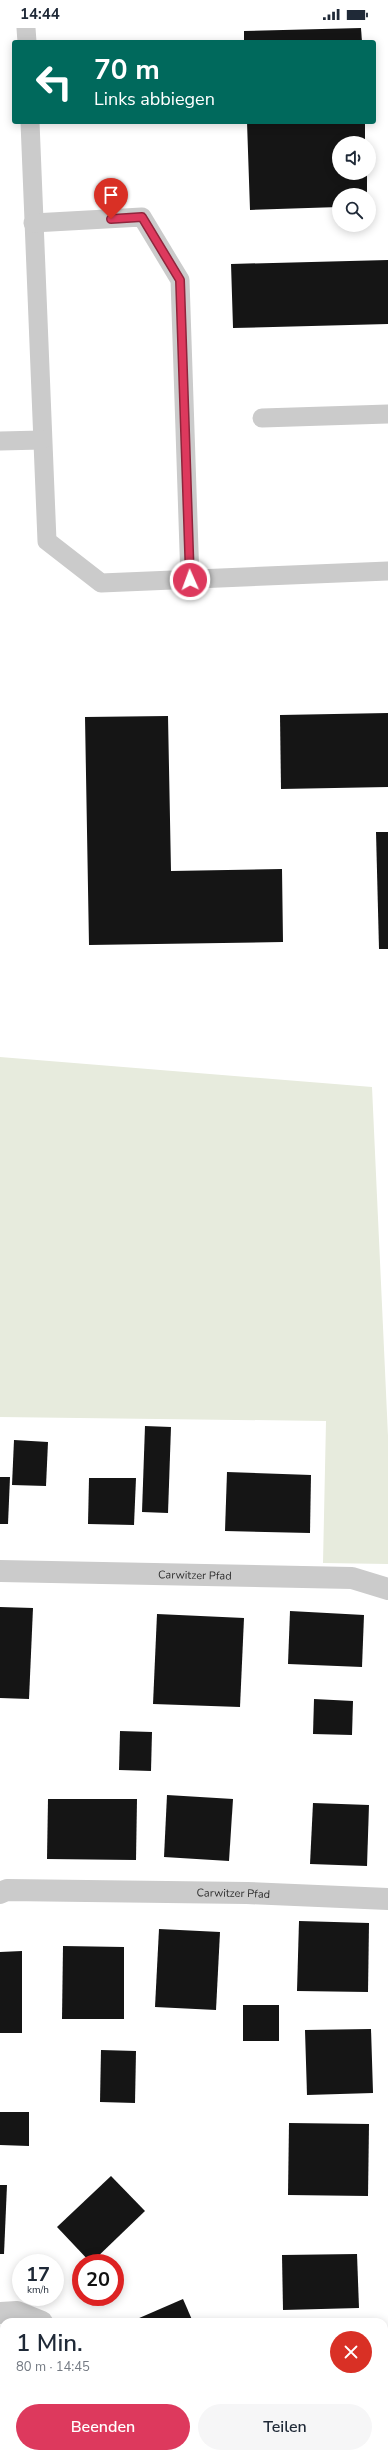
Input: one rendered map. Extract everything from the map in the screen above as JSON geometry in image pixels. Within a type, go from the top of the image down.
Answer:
[{"type":"street","name":"Carwitzer Pfad","points":[[0,1571],[352,1578],[388,1589]]},
{"type":"street","name":"Carwitzer Pfad","points":[[2,1889],[247,1893],[388,1899]]},
{"type":"street","points":[[0,2313],[17,2312],[32,2318]]},
{"type":"lane","points":[[26,28],[26,40]]},
{"type":"lane","points":[[30,124],[47,541],[101,583],[388,571]]},
{"type":"lane","points":[[34,223],[142,217],[180,280],[190,580]]},
{"type":"lane","points":[[262,418],[388,414]]},
{"type":"lane","points":[[0,442],[42,440]]},
{"type":"shaded area","points":[[0,1057],[372,1087],[388,1436],[388,1564],[323,1563],[326,1421],[0,1417]]},
{"type":"building","points":[[361,28],[362,40],[244,40],[244,31]]},
{"type":"building","points":[[247,124],[365,124],[365,136],[332,136],[332,180],[367,180],[367,188],[332,188],[332,207],[250,210]]},
{"type":"building","points":[[388,260],[388,324],[233,328],[231,264]]},
{"type":"building","points":[[388,713],[388,787],[281,789],[280,715]]},
{"type":"building","points":[[168,716],[171,871],[282,869],[283,942],[89,945],[85,717]]},
{"type":"building","points":[[376,832],[388,832],[388,949],[379,949]]},
{"type":"building","points":[[145,1426],[171,1427],[168,1513],[142,1512]]},
{"type":"building","points":[[14,1440],[48,1442],[46,1486],[12,1485]]},
{"type":"building","points":[[227,1472],[311,1475],[310,1533],[225,1531]]},
{"type":"building","points":[[0,1477],[10,1477],[8,1524],[0,1524]]},
{"type":"building","points":[[89,1478],[136,1478],[134,1525],[88,1524]]},
{"type":"building","points":[[0,1607],[33,1608],[29,1699],[0,1698]]},
{"type":"building","points":[[290,1611],[364,1615],[362,1667],[288,1664]]},
{"type":"building","points":[[157,1614],[244,1618],[240,1707],[153,1704]]},
{"type":"building","points":[[314,1699],[353,1701],[352,1735],[313,1734]]},
{"type":"building","points":[[120,1731],[152,1732],[151,1771],[119,1770]]},
{"type":"building","points":[[167,1795],[233,1799],[229,1861],[164,1857]]},
{"type":"building","points":[[48,1799],[137,1799],[136,1860],[47,1859]]},
{"type":"building","points":[[313,1803],[369,1805],[367,1866],[310,1864]]},
{"type":"building","points":[[299,1921],[369,1923],[368,1992],[297,1991]]},
{"type":"building","points":[[159,1929],[220,1932],[216,2010],[155,2007]]},
{"type":"building","points":[[63,1946],[124,1947],[124,2019],[62,2019]]},
{"type":"building","points":[[22,1951],[22,2033],[0,2033],[0,1952]]},
{"type":"building","points":[[243,2005],[279,2005],[279,2041],[243,2041]]},
{"type":"building","points":[[371,2029],[373,2093],[307,2095],[305,2030]]},
{"type":"building","points":[[101,2050],[136,2051],[135,2103],[100,2102]]},
{"type":"building","points":[[0,2112],[29,2112],[29,2146],[0,2145]]},
{"type":"building","points":[[289,2123],[369,2124],[368,2196],[288,2195]]},
{"type":"building","points":[[111,2176],[145,2211],[100,2254],[82,2254],[57,2227]]},
{"type":"building","points":[[0,2185],[7,2185],[4,2254],[0,2254]]},
{"type":"building","points":[[357,2254],[359,2308],[283,2310],[282,2255]]},
{"type":"building","points":[[183,2299],[191,2318],[139,2318]]},
{"type":"route","points":[[111,219],[142,217],[180,280],[190,580]]}]
